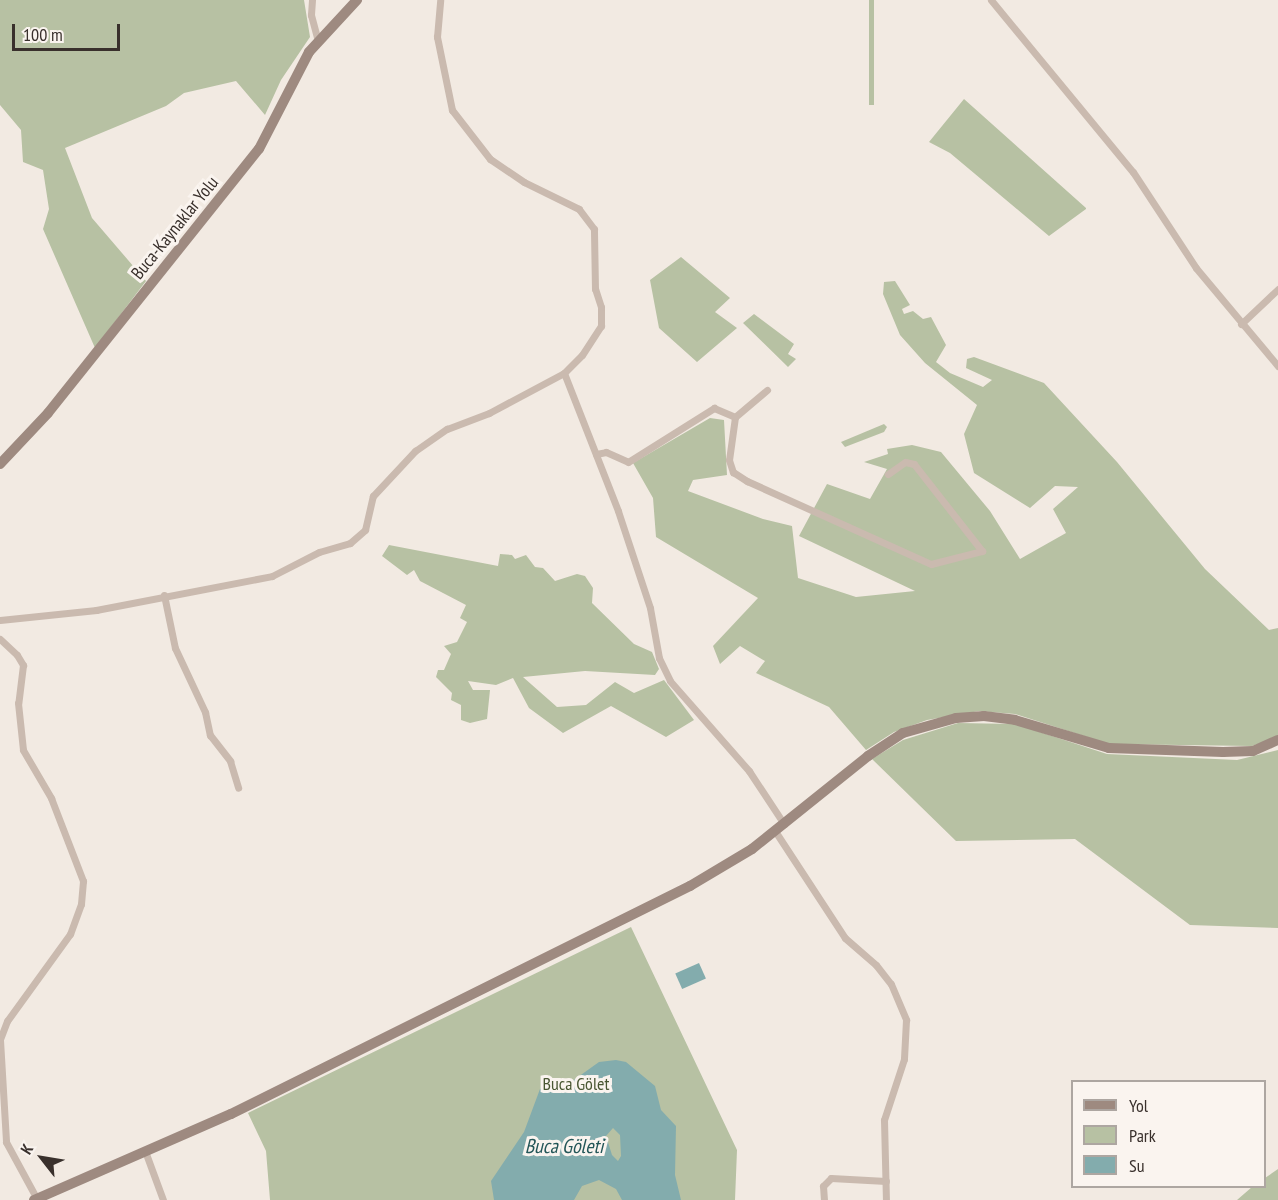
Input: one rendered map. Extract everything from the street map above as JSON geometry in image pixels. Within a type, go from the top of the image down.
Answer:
[{"type":"street","points":[[312,0],[311,15],[318,41]]},
{"type":"street","name":"Buca-Kaynaklar Yolu","points":[[0,464],[48,413],[259,149],[289,84],[318,41],[357,0]]},
{"type":"street","points":[[0,620],[96,610],[164,595],[272,576],[319,552],[350,543],[366,530],[373,496],[415,451],[447,429],[489,413],[564,373],[601,326],[594,229],[579,209],[524,182],[490,159],[452,110],[437,37],[440,0]]},
{"type":"street","points":[[991,0],[1133,172],[1196,268],[1278,366]]},
{"type":"street","points":[[1241,324],[1278,289]]},
{"type":"street","points":[[564,373],[596,454],[650,608],[659,658],[670,681],[749,771],[779,827],[845,938],[876,965],[891,984],[906,1020],[904,1059],[884,1120],[886,1200]]},
{"type":"street","points":[[767,390],[735,417],[729,460],[733,472],[747,481],[931,564],[982,551],[914,464],[905,462],[888,474]]},
{"type":"street","points":[[596,454],[606,452],[628,462],[714,408],[735,417]]},
{"type":"street","points":[[164,595],[175,648],[205,711],[210,735],[230,761],[238,789]]},
{"type":"street","points":[[0,639],[23,665],[18,703],[23,750],[51,798],[83,881],[81,903],[70,934],[8,1021],[0,1040],[6,1142],[35,1199],[231,1114],[690,886],[752,849],[903,733],[956,718],[1016,720],[1109,748],[1252,751],[1278,740]]},
{"type":"street","points":[[145,1151],[163,1200]]},
{"type":"street","points":[[824,1200],[823,1186],[831,1178],[886,1181]]},
{"type":"green space","points":[[0,0],[304,0],[310,37],[281,80],[265,115],[236,81],[184,93],[166,106],[65,148],[92,218],[146,281],[95,348],[43,229],[49,209],[43,170],[23,162],[21,130],[0,105]]},
{"type":"green space","points":[[869,0],[874,0],[874,105],[869,105]]},
{"type":"green space","points":[[964,99],[1086,209],[1049,236],[950,153],[929,142]]},
{"type":"green space","points":[[681,257],[730,298],[715,312],[737,328],[697,362],[659,328],[650,280]]},
{"type":"green space","points":[[895,281],[910,305],[902,309],[904,314],[913,311],[923,319],[931,317],[946,345],[936,362],[950,373],[983,387],[992,380],[966,368],[967,359],[974,357],[1044,383],[1117,462],[1205,569],[1269,630],[1278,628],[1278,737],[1252,746],[1109,744],[1015,714],[979,711],[927,720],[894,732],[866,750],[829,707],[756,673],[765,661],[740,646],[720,664],[713,646],[758,598],[656,537],[653,498],[633,463],[710,418],[724,420],[727,475],[693,480],[688,491],[763,519],[792,526],[798,578],[856,597],[915,591],[799,536],[827,484],[870,499],[887,469],[864,462],[888,454],[887,449],[912,445],[941,452],[990,511],[1020,559],[1066,533],[1053,509],[1078,487],[1055,486],[1030,508],[974,473],[964,434],[977,405],[925,363],[900,335],[883,294],[884,282]]},
{"type":"green space","points":[[754,314],[794,344],[788,354],[796,359],[788,367],[743,323]]},
{"type":"green space","points":[[884,424],[887,427],[884,432],[845,447],[841,442]]},
{"type":"green space","points":[[389,545],[498,566],[500,554],[512,555],[515,559],[526,555],[535,567],[543,568],[555,581],[577,574],[585,576],[593,588],[592,603],[634,644],[652,652],[659,669],[655,675],[585,671],[523,677],[557,707],[586,705],[615,682],[634,693],[664,680],[694,720],[666,737],[611,706],[563,733],[529,708],[513,678],[496,685],[468,681],[473,690],[490,690],[487,719],[470,723],[461,720],[461,705],[451,700],[452,693],[436,677],[438,670],[444,670],[451,654],[444,646],[457,642],[467,622],[460,618],[466,605],[420,581],[414,570],[407,575],[382,556]]},
{"type":"green space","points":[[958,723],[1015,724],[1107,754],[1237,760],[1278,750],[1278,928],[1190,925],[1075,839],[956,841],[872,759],[903,740]]},
{"type":"green space","name":"Buca Gölet","points":[[631,927],[737,1150],[735,1200],[270,1200],[266,1151],[248,1113]]},
{"type":"green space","points":[[1278,1169],[1278,1200],[1237,1200],[1251,1188],[1266,1188],[1266,1177]]},
{"type":"water","points":[[699,963],[706,979],[682,989],[675,974]]},
{"type":"water","name":"Buca Göleti","points":[[616,1060],[626,1062],[655,1086],[661,1110],[676,1126],[675,1175],[681,1200],[622,1200],[616,1189],[599,1180],[582,1186],[574,1200],[494,1200],[491,1181],[524,1132],[540,1089],[554,1083],[564,1087],[599,1062]],"holes":[[[613,1128],[620,1135],[621,1156],[618,1161],[612,1155],[606,1136]]]}]
